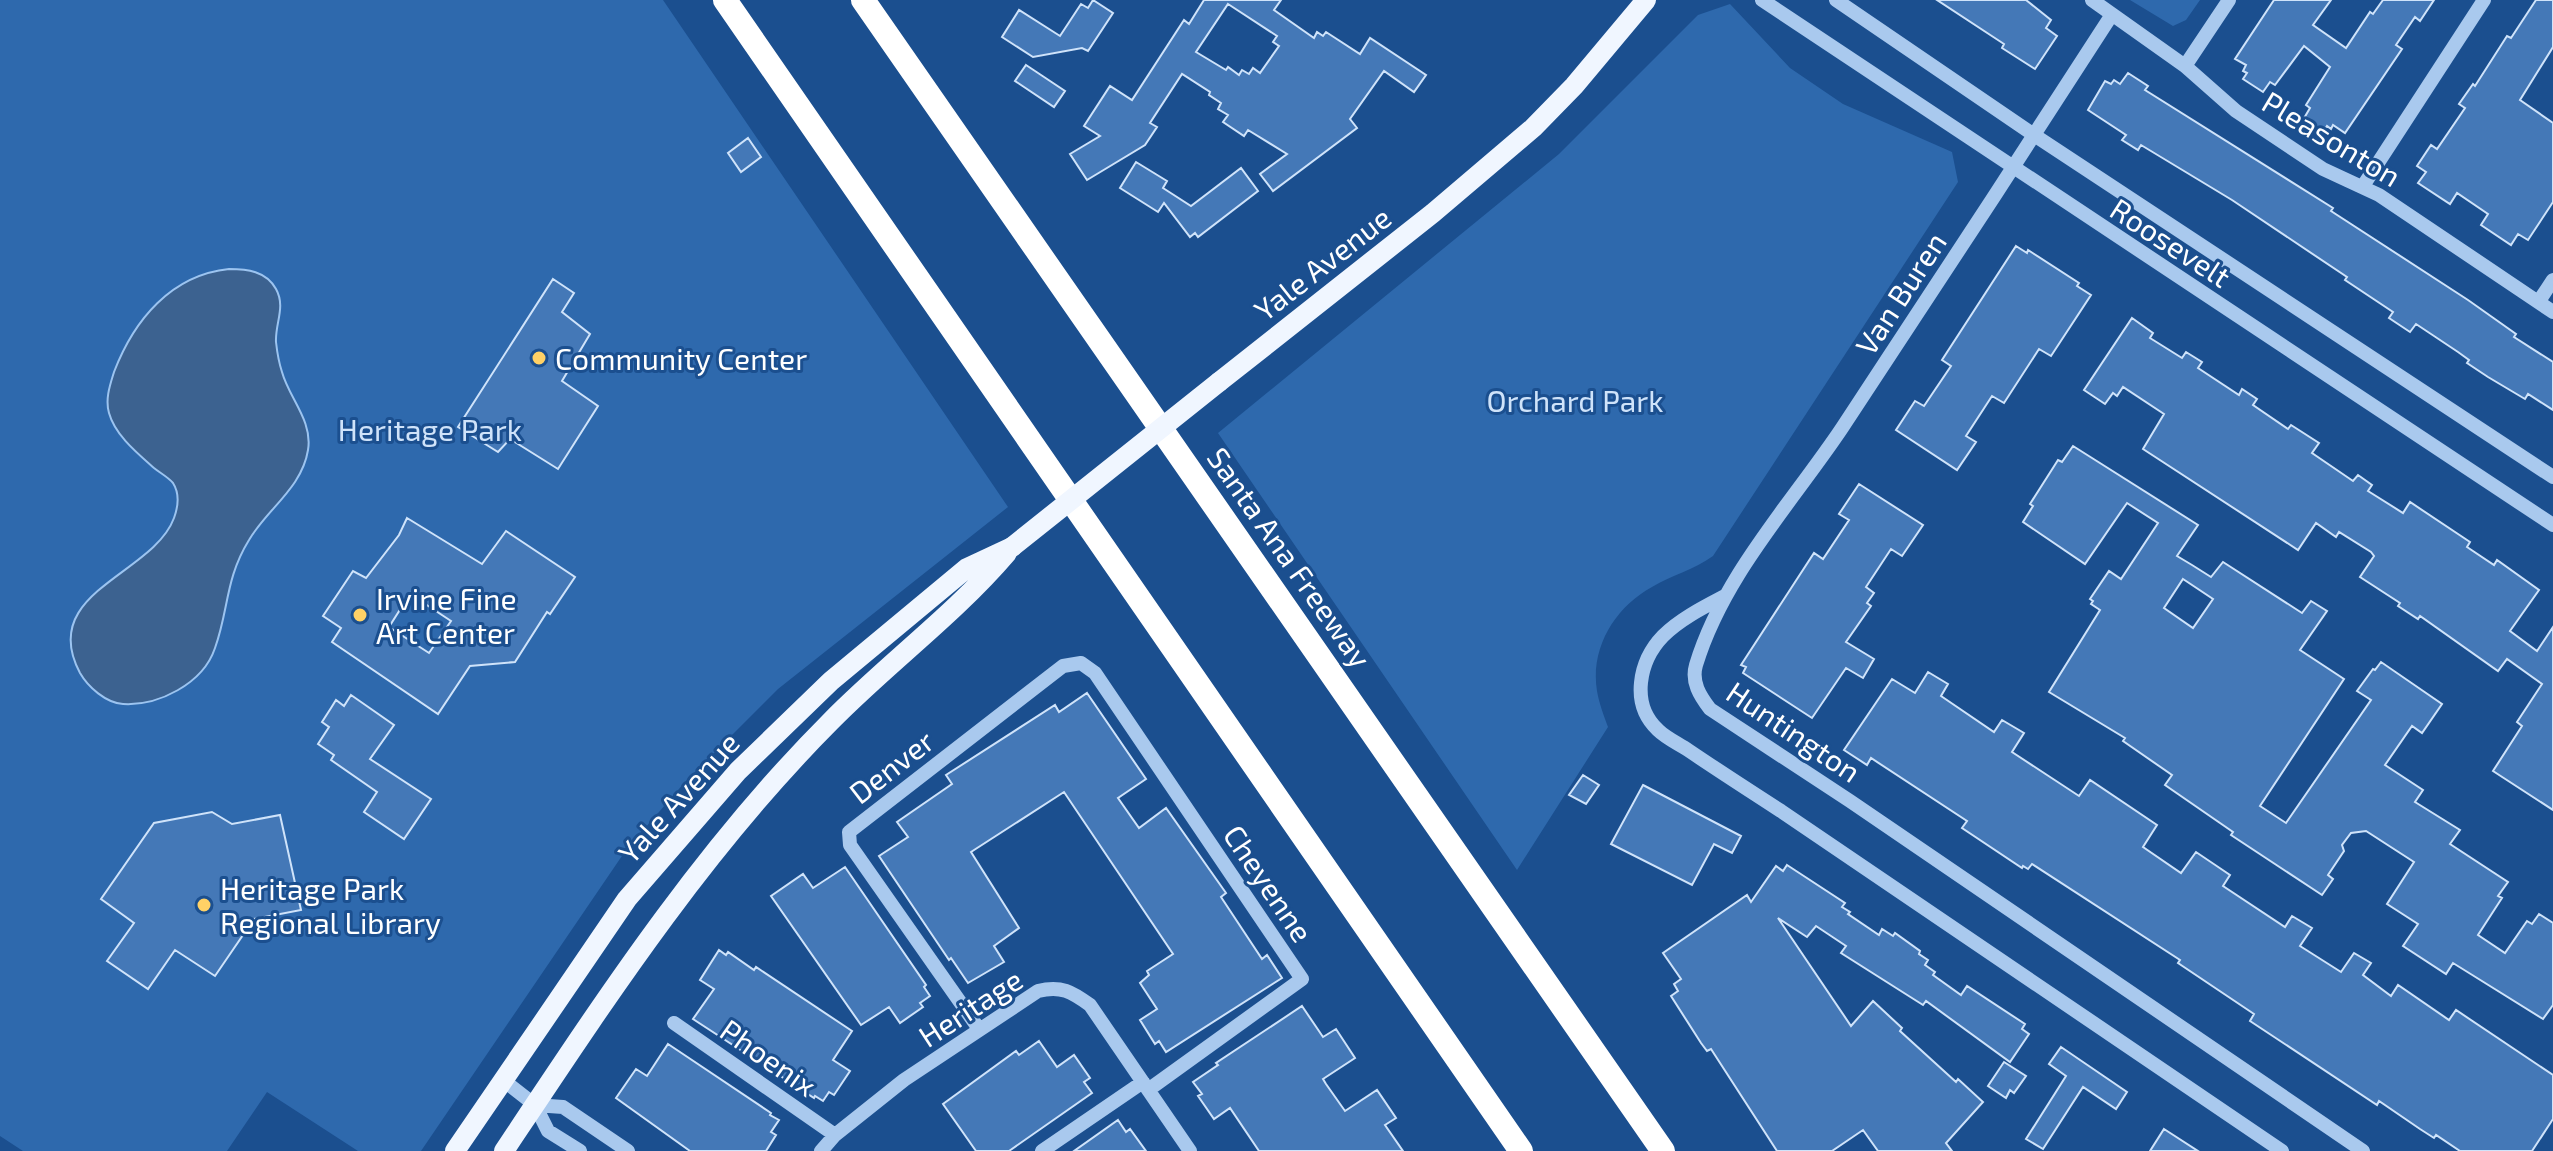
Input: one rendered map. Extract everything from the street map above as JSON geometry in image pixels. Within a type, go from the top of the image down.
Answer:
[{"type":"highway","points":[[725,0],[1521,1151]]},
{"type":"highway","name":"Santa Ana Freeway","points":[[863,0],[1663,1151]]},
{"type":"main road","name":"Yale Avenue","points":[[504,1151],[668,910],[733,828],[831,720],[980,584],[1012,547],[1433,213],[1533,128],[1574,86],[1646,0]]},
{"type":"main road","name":"Yale Avenue","points":[[455,1151],[627,899],[738,771],[831,681],[967,568],[1012,547]]},
{"type":"street","name":"Roosevelt","points":[[1762,0],[2553,525]]},
{"type":"street","name":"Roosevelt","points":[[1836,0],[2034,135],[2553,477]]},
{"type":"street","name":"Pleasonton","points":[[2092,0],[2185,66],[2236,111],[2323,169],[2363,186],[2553,312]]},
{"type":"street","points":[[2185,66],[2229,0]]},
{"type":"street","points":[[2363,186],[2484,0]]},
{"type":"street","name":"Van Buren","points":[[1725,595],[1840,431],[2111,16]]},
{"type":"street","points":[[2539,301],[2553,280]]},
{"type":"street","points":[[1725,595],[1663,636],[1642,667],[1641,696],[1646,714],[1657,730],[1795,819],[2282,1151]]},
{"type":"street","name":"Huntington","points":[[1725,595],[1695,668],[1699,695],[1710,709],[2363,1151]]},
{"type":"street","name":"Denver","points":[[979,1029],[850,845],[849,832],[1063,666],[1081,663]]},
{"type":"street","name":"Cheyenne","points":[[1081,663],[1095,673],[1302,979],[1146,1086]]},
{"type":"street","name":"Heritage","points":[[821,1151],[835,1135],[904,1080],[1038,991],[1053,987],[1070,990],[1090,1005],[1190,1151]]},
{"type":"street","name":"Phoenix","points":[[674,1023],[835,1135]]},
{"type":"street","points":[[503,1080],[535,1105],[548,1131],[580,1151]]},
{"type":"street","points":[[1042,1151],[1146,1086]]},
{"type":"street","points":[[535,1105],[563,1107],[628,1151]]},
{"type":"green space","name":"Heritage Park","points":[[0,0],[663,0],[1008,507],[778,689],[685,782],[626,850],[421,1151],[358,1151],[267,1092],[227,1151],[23,1151],[0,1136]]},
{"type":"green space","points":[[2130,0],[2200,0],[2186,20],[2173,26]]},
{"type":"green space","name":"Orchard Park","points":[[1730,4],[1790,68],[1843,104],[1952,152],[1958,182],[1713,556],[1639,595],[1616,617],[1597,659],[1598,696],[1608,727],[1517,870],[1218,433],[1559,154],[1698,15]]},
{"type":"shaded area","points":[[229,269],[261,275],[276,289],[280,302],[276,335],[278,357],[285,382],[307,429],[308,450],[299,476],[256,529],[241,554],[209,661],[190,682],[164,697],[137,704],[117,703],[98,693],[80,673],[71,645],[74,623],[85,603],[162,538],[174,518],[178,500],[173,483],[134,450],[116,429],[108,408],[110,387],[132,335],[157,303],[189,280]]},
{"type":"building","points":[[1093,0],[1113,13],[1088,51],[1082,48],[1033,57],[1002,37],[1019,10],[1060,36],[1081,4],[1088,8]]},
{"type":"building","points":[[1204,0],[1281,0],[1274,10],[1314,38],[1317,32],[1323,36],[1326,32],[1360,54],[1370,38],[1426,75],[1414,92],[1384,71],[1350,119],[1357,128],[1273,191],[1260,174],[1287,154],[1248,130],[1244,136],[1223,122],[1228,115],[1218,109],[1221,103],[1182,74],[1150,123],[1157,127],[1145,145],[1087,180],[1070,154],[1100,136],[1084,126],[1110,86],[1132,100],[1184,20],[1189,24]],"holes":[[[1228,4],[1277,36],[1273,42],[1279,46],[1260,73],[1253,68],[1249,74],[1242,70],[1239,75],[1196,52]]]},
{"type":"building","points":[[1937,0],[2026,0],[2051,20],[2046,28],[2057,36],[2035,69],[2002,48],[2004,44]]},
{"type":"building","points":[[2274,0],[2331,0],[2313,25],[2346,48],[2370,12],[2373,14],[2383,0],[2434,0],[2420,21],[2415,17],[2396,45],[2402,49],[2345,133],[2333,125],[2331,129],[2327,126],[2323,132],[2303,120],[2310,108],[2306,105],[2330,67],[2304,46],[2275,85],[2270,82],[2263,92],[2243,79],[2247,73],[2243,71],[2246,65],[2235,59]]},
{"type":"building","points":[[2536,0],[2553,0],[2553,47],[2520,100],[2553,123],[2553,202],[2528,240],[2518,234],[2511,245],[2481,225],[2488,214],[2457,193],[2450,204],[2418,183],[2426,172],[2417,166],[2431,145],[2437,149],[2465,108],[2459,104],[2473,84],[2475,86],[2507,36],[2511,38]]},
{"type":"building","points":[[1026,65],[1065,91],[1054,107],[1015,81]]},
{"type":"building","points":[[2128,73],[2148,86],[2145,90],[2333,208],[2331,211],[2468,300],[2516,334],[2514,337],[2553,362],[2553,410],[2528,394],[2525,399],[2488,377],[2467,363],[2469,360],[2416,324],[2410,332],[2389,318],[2393,312],[2345,280],[2347,277],[2232,200],[2141,145],[2138,150],[2122,140],[2126,135],[2088,110],[2105,81],[2111,84],[2114,80],[2120,84]]},
{"type":"building","points":[[748,138],[761,157],[741,172],[728,153]]},
{"type":"building","points":[[1136,162],[1167,181],[1163,188],[1191,206],[1241,168],[1258,191],[1198,237],[1195,233],[1190,237],[1164,203],[1158,212],[1120,188]]},
{"type":"building","points":[[2016,246],[2027,253],[2028,250],[2079,283],[2077,286],[2091,295],[2051,356],[2039,349],[2004,403],[1992,396],[1966,436],[1976,442],[1957,470],[1896,430],[1915,401],[1924,406],[1951,366],[1942,360]]},
{"type":"building","name":"Community Center","points":[[553,279],[574,293],[562,312],[590,334],[562,381],[598,406],[558,469],[510,439],[498,452],[458,427]]},
{"type":"building","points":[[2132,318],[2153,333],[2150,338],[2182,358],[2186,352],[2202,362],[2198,368],[2239,395],[2242,389],[2257,399],[2253,405],[2288,429],[2291,425],[2319,443],[2312,453],[2353,481],[2358,475],[2372,485],[2368,491],[2403,513],[2410,502],[2470,542],[2467,547],[2494,565],[2497,560],[2539,590],[2510,631],[2537,651],[2553,627],[2553,810],[2493,771],[2522,726],[2517,722],[2542,684],[2507,659],[2498,671],[2420,616],[2418,619],[2398,606],[2400,603],[2360,577],[2374,556],[2371,552],[2339,532],[2336,537],[2316,523],[2298,550],[2143,449],[2164,414],[2123,387],[2117,396],[2113,393],[2105,404],[2084,390]]},
{"type":"building","points":[[2073,446],[2198,525],[2177,556],[2211,577],[2223,562],[2302,613],[2311,601],[2327,611],[2300,650],[2344,679],[2260,806],[2286,823],[2371,700],[2357,691],[2381,662],[2442,704],[2422,733],[2412,726],[2385,765],[2423,790],[2415,802],[2460,830],[2450,844],[2508,882],[2498,896],[2502,898],[2478,935],[2505,953],[2527,921],[2532,924],[2539,914],[2553,923],[2553,1005],[2543,1019],[2453,963],[2446,974],[2403,946],[2418,924],[2387,904],[2414,862],[2366,831],[2351,833],[2342,845],[2344,851],[2328,875],[2333,879],[2322,895],[2231,835],[2233,832],[2165,785],[2172,775],[2123,741],[2125,738],[2049,692],[2100,610],[2091,604],[2093,601],[2090,599],[2109,571],[2121,579],[2158,523],[2127,503],[2085,564],[2023,522],[2033,506],[2030,504],[2058,460],[2062,462]],"holes":[[[2183,579],[2213,599],[2193,628],[2164,608]]]},
{"type":"building","points":[[1859,484],[1923,525],[1902,556],[1891,549],[1866,587],[1874,593],[1867,603],[1871,606],[1846,642],[1874,659],[1863,678],[1846,668],[1812,718],[1743,673],[1746,667],[1741,665],[1814,553],[1823,559],[1849,520],[1839,514]]},
{"type":"building","name":"Irvine Fine Art Center","points":[[407,518],[482,564],[506,531],[575,577],[550,614],[547,612],[515,662],[470,666],[438,714],[332,642],[341,628],[323,616],[353,571],[366,578],[399,535]],"holes":[[[410,594],[451,621],[429,653],[389,627]]]},
{"type":"building","points":[[1928,672],[1948,684],[1941,696],[1994,732],[2002,720],[2024,733],[2012,752],[2079,796],[2090,780],[2157,825],[2143,847],[2181,873],[2196,852],[2230,875],[2223,886],[2285,927],[2292,916],[2312,928],[2300,946],[2341,972],[2354,953],[2371,963],[2363,975],[2391,996],[2398,985],[2449,1020],[2456,1010],[2553,1075],[2553,1119],[2532,1151],[2460,1151],[2436,1135],[2434,1138],[2379,1101],[2377,1105],[2250,1021],[2254,1014],[2178,963],[2180,960],[2032,864],[2028,869],[2022,868],[1962,828],[1967,821],[1871,758],[1867,765],[1844,750],[1892,679],[1915,693]]},
{"type":"building","points":[[1087,693],[1146,779],[1118,798],[1139,828],[1166,808],[1226,893],[1221,897],[1262,959],[1267,955],[1282,978],[1166,1052],[1159,1041],[1155,1044],[1140,1020],[1157,1009],[1140,983],[1149,975],[1147,971],[1173,954],[1064,792],[971,852],[1019,928],[994,946],[1004,962],[968,983],[879,856],[908,837],[897,822],[952,784],[946,775],[1055,705],[1059,712]]},
{"type":"building","points":[[351,695],[394,725],[370,759],[431,799],[404,839],[364,812],[377,792],[331,760],[334,755],[318,744],[329,727],[322,722],[336,700],[344,706]]},
{"type":"building","points":[[1583,775],[1599,785],[1586,804],[1569,795]]},
{"type":"building","points":[[1643,785],[1741,836],[1732,853],[1714,844],[1692,885],[1611,844]]},
{"type":"building","name":"Heritage Park Regional Library","points":[[212,812],[232,824],[280,815],[301,910],[254,919],[215,976],[175,950],[148,989],[107,961],[134,923],[101,899],[154,823]]},
{"type":"building","points":[[1787,865],[1845,903],[1842,907],[1850,912],[1848,914],[1879,935],[1882,929],[1893,936],[1895,933],[1920,951],[1919,954],[1928,960],[1925,965],[1935,972],[1933,975],[1961,995],[1967,986],[2025,1024],[2022,1029],[2029,1034],[2010,1062],[1926,1001],[1923,1005],[1841,953],[1846,946],[1816,926],[1807,937],[1778,918],[1851,1026],[1873,1001],[1902,1028],[1900,1031],[1983,1102],[1946,1143],[1952,1151],[1878,1151],[1863,1130],[1832,1151],[1777,1151],[1711,1049],[1707,1051],[1671,996],[1678,991],[1674,984],[1681,979],[1663,953],[1747,895],[1751,902],[1776,866],[1783,871]]},
{"type":"building","points":[[845,867],[926,985],[924,987],[930,996],[920,1003],[923,1007],[900,1023],[889,1007],[861,1025],[771,896],[803,874],[813,888]]},
{"type":"building","points":[[719,950],[726,955],[728,952],[754,970],[756,967],[852,1031],[833,1060],[850,1071],[834,1095],[829,1092],[823,1101],[814,1098],[693,1019],[714,989],[700,980]]},
{"type":"building","points":[[1302,1006],[1323,1037],[1336,1029],[1355,1058],[1323,1079],[1326,1084],[1345,1111],[1377,1090],[1396,1118],[1385,1125],[1403,1151],[1259,1151],[1230,1108],[1214,1119],[1198,1096],[1202,1094],[1193,1082],[1218,1065],[1216,1063]]},
{"type":"building","points":[[1039,1041],[1057,1067],[1074,1055],[1090,1078],[1084,1082],[1092,1093],[1009,1151],[976,1151],[943,1104],[1016,1051],[1019,1055]]},
{"type":"building","points":[[668,1044],[779,1120],[771,1132],[776,1135],[766,1151],[690,1151],[616,1098],[636,1069],[647,1076]]},
{"type":"building","points":[[2061,1047],[2127,1092],[2116,1109],[2083,1087],[2043,1149],[2026,1139],[2066,1076],[2049,1064]]},
{"type":"building","points":[[2004,1062],[2026,1076],[2014,1093],[2010,1090],[2006,1098],[1988,1086]]},
{"type":"building","points":[[1118,1120],[1126,1132],[1130,1129],[1146,1151],[1074,1151]]},
{"type":"building","points":[[2164,1129],[2198,1151],[2150,1151]]},
{"type":"place","name":"Community Center","points":[[539,358]]},
{"type":"place","name":"Irvine Fine Art Center","points":[[360,615]]},
{"type":"place","name":"Heritage Park Regional Library","points":[[204,905]]}]
